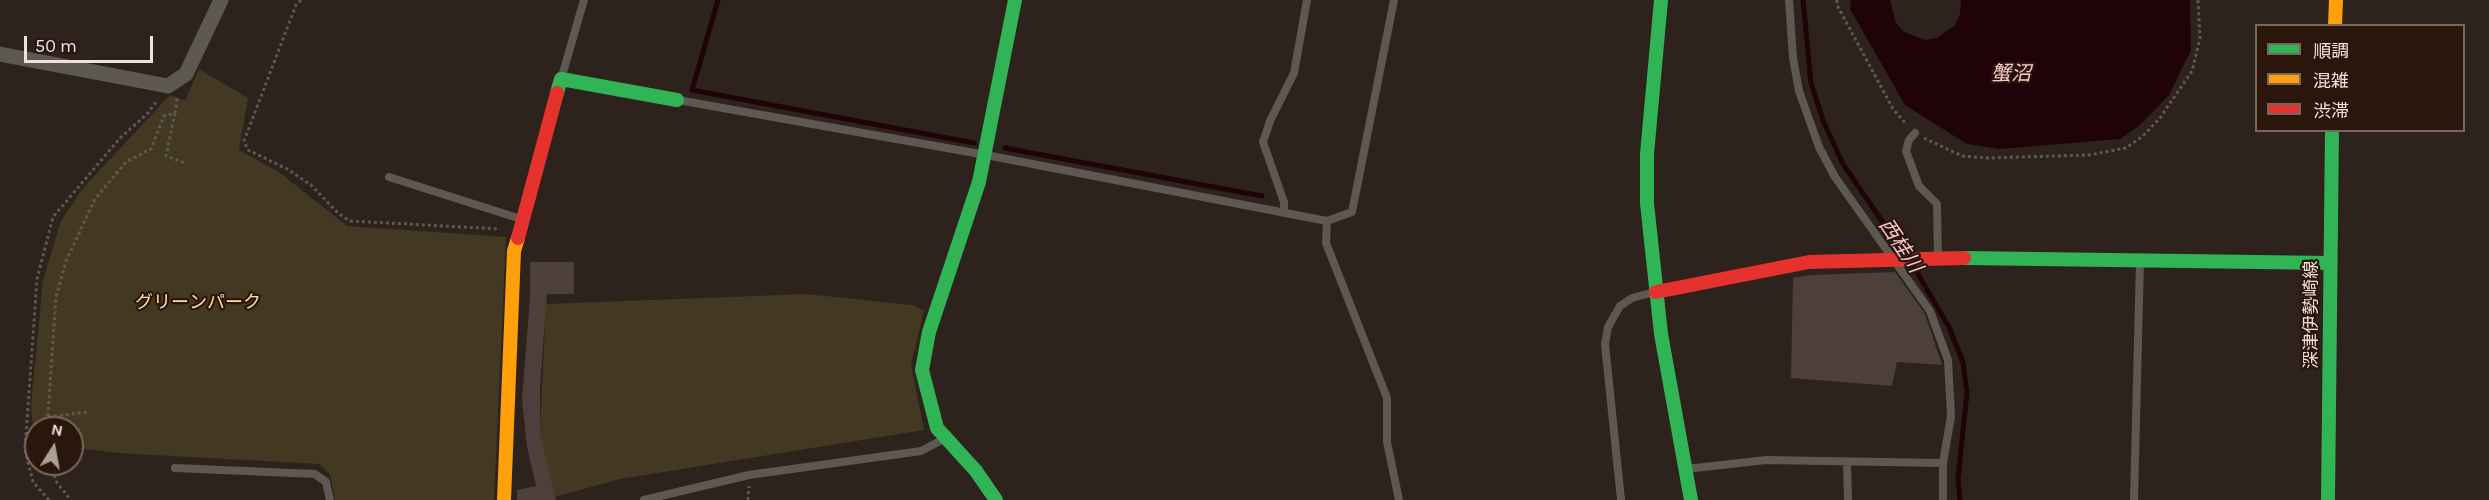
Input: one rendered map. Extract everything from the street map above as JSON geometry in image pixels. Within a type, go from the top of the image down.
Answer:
[{"type":"street","points":[[0,54],[172,83],[186,74],[221,0]]},
{"type":"street","points":[[996,500],[976,471],[945,439],[933,417],[925,385],[923,359],[986,155],[1016,0]]},
{"type":"street","points":[[1661,0],[1647,154],[1647,203],[1656,292],[1691,500]]},
{"type":"street","points":[[2335,24],[2336,0]]},
{"type":"street","points":[[504,500],[514,251],[561,79],[677,100]]},
{"type":"street","name":"深津伊勢崎線","points":[[2328,500],[2332,132]]},
{"type":"street","points":[[1656,292],[1792,264],[1934,258],[2330,263]]},
{"type":"lane","points":[[561,79],[584,0]]},
{"type":"lane","points":[[1284,213],[1284,202],[1263,142],[1270,121],[1294,74],[1307,0]]},
{"type":"lane","points":[[677,100],[986,155],[1327,221],[1352,212],[1394,0]]},
{"type":"lane","points":[[1789,0],[1793,58],[1799,91],[1810,123],[1835,177],[1930,311],[1948,360],[1951,416],[1943,463],[1942,500]]},
{"type":"lane","points":[[1915,133],[1909,140],[1906,151],[1919,186],[1937,204],[1934,258]]},
{"type":"lane","points":[[389,177],[521,226]]},
{"type":"lane","points":[[1327,221],[1326,243],[1387,398],[1387,442],[1399,500]]},
{"type":"lane","points":[[2134,500],[2140,260]]},
{"type":"lane","points":[[1621,500],[1605,345],[1608,327],[1620,306],[1638,295],[1656,292]]},
{"type":"lane","points":[[644,500],[765,472],[921,451],[945,439]]},
{"type":"lane","points":[[1685,469],[1766,460],[1943,463]]},
{"type":"lane","points":[[1847,462],[1848,500]]},
{"type":"lane","points":[[175,468],[315,474],[326,482],[330,500]]},
{"type":"path","points":[[301,0],[296,5],[244,141],[248,150],[286,169],[310,186],[338,213],[350,221],[506,229],[521,226]]},
{"type":"path","points":[[1838,0],[1838,5],[1893,109],[1915,133],[1962,156],[1988,158],[2089,155],[2126,148],[2144,135],[2160,118],[2192,71],[2200,38],[2198,0]]},
{"type":"path","points":[[172,83],[177,105],[166,156],[185,163]]},
{"type":"path","points":[[27,416],[37,279],[54,217],[121,137],[147,114],[172,83]]},
{"type":"path","points":[[48,416],[56,297],[66,261],[95,199],[126,162],[151,149],[164,116],[175,113]]},
{"type":"path","points":[[56,416],[87,412]]},
{"type":"path","points":[[32,476],[33,482],[49,500]]},
{"type":"path","points":[[54,476],[57,483],[71,500]]},
{"type":"green space","name":"グリーンパーク","points":[[199,69],[248,98],[239,150],[279,172],[347,226],[506,237],[494,500],[335,500],[330,474],[319,464],[117,453],[84,449],[84,416],[32,416],[43,280],[61,221],[83,188],[170,95],[185,101]]},
{"type":"green space","points":[[806,294],[912,305],[924,311],[911,365],[924,430],[620,479],[555,497],[540,432],[546,304]]},
{"type":"water","name":"蟹沼","points":[[1851,0],[1890,0],[1896,23],[1904,32],[1925,40],[1937,38],[1955,25],[1960,14],[1961,0],[2190,0],[2191,50],[2169,95],[2139,126],[2120,139],[2001,149],[1967,144],[1905,105],[1850,9]]},
{"type":"building","points":[[530,262],[574,262],[574,294],[547,294],[540,387],[540,432],[556,500],[517,500],[517,490],[536,486],[527,447],[522,399],[530,297]]},
{"type":"building","points":[[1895,272],[1925,314],[1942,365],[1897,362],[1892,386],[1791,378],[1793,278],[1810,275]]},
{"type":"waterway","points":[[718,0],[692,90],[974,143]]},
{"type":"waterway","name":"西桂川","points":[[1803,0],[1811,83],[1824,123],[1843,164],[1903,252]]},
{"type":"waterway","points":[[1005,148],[1262,196]]},
{"type":"waterway","name":"西桂川","points":[[1912,264],[1949,327],[1963,362],[1967,392],[1958,479],[1960,500]]},
{"type":"traffic: fast","points":[[996,500],[976,471],[937,428],[922,370],[929,332],[979,182],[1015,0]]},
{"type":"traffic: fast","points":[[1661,0],[1647,154],[1647,203],[1661,334],[1691,500]]},
{"type":"traffic: fast","points":[[557,93],[561,79],[677,100]]},
{"type":"traffic: fast","points":[[2328,500],[2332,132]]},
{"type":"traffic: fast","points":[[1964,258],[2330,263]]},
{"type":"traffic: slow","points":[[2335,24],[2336,0]]},
{"type":"traffic: slow","points":[[504,500],[514,251],[518,238]]},
{"type":"traffic: jam","points":[[518,238],[557,93]]},
{"type":"traffic: jam","points":[[1656,292],[1809,262],[1964,258]]}]
